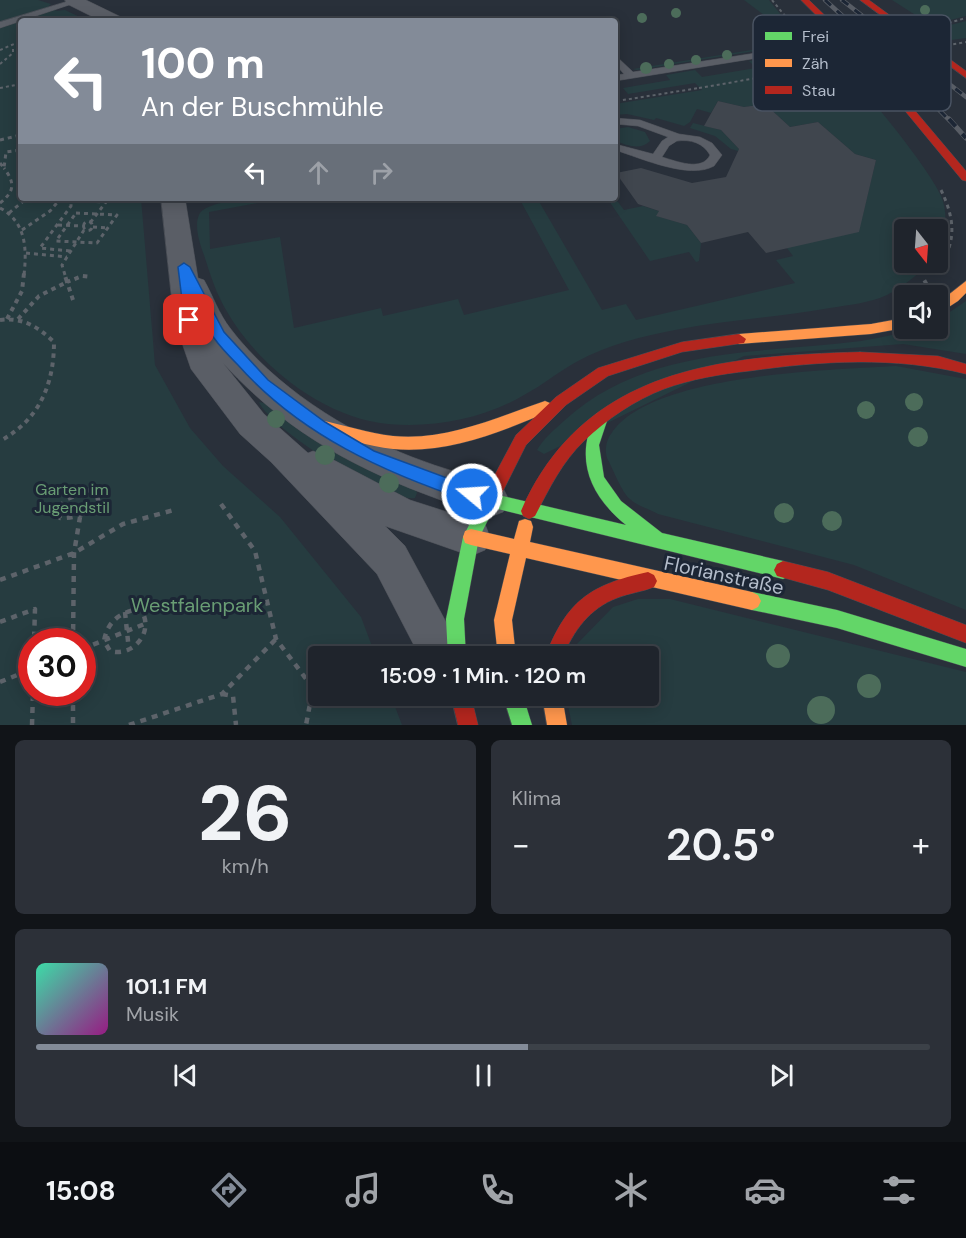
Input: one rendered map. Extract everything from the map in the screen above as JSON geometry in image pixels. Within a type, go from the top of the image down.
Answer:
[{"type":"main road","points":[[805,0],[821,15]]},
{"type":"main road","points":[[864,0],[884,15]]},
{"type":"main road","points":[[951,64],[966,75]]},
{"type":"main road","points":[[911,111],[966,177]]},
{"type":"main road","points":[[948,302],[966,285]]},
{"type":"main road","points":[[320,426],[400,443],[435,442],[498,427],[561,400],[603,372],[682,347],[735,339],[872,329],[894,325]]},
{"type":"main road","points":[[506,646],[503,620],[529,511],[561,455],[601,418],[663,383],[727,368],[809,360],[897,357],[950,363],[966,369]]},
{"type":"main road","points":[[456,646],[455,619],[471,537],[521,441],[561,400]]},
{"type":"main road","points":[[601,418],[592,445],[597,479],[615,506],[656,538]]},
{"type":"main road","name":"Florianstraße","points":[[489,500],[529,511],[656,538],[828,581],[966,634]]},
{"type":"main road","name":"Florianstraße","points":[[471,537],[654,580],[837,619],[966,658]]},
{"type":"main road","points":[[557,646],[559,638],[583,607],[615,588],[654,580]]},
{"type":"main road","points":[[463,706],[468,725]]},
{"type":"main road","points":[[516,706],[522,725]]},
{"type":"main road","points":[[554,706],[558,725]]},
{"type":"street","points":[[75,1],[109,18]]},
{"type":"street","points":[[178,201],[189,320],[202,360],[252,424],[283,451],[391,560],[437,646]]},
{"type":"street","points":[[184,267],[219,335],[263,384],[320,426],[369,455],[436,483],[489,500]]},
{"type":"street","points":[[283,451],[402,516],[471,537]]},
{"type":"lane","points":[[22,18],[75,1]]},
{"type":"lane","points":[[0,25],[18,19]]},
{"type":"lane","points":[[618,78],[753,56]]},
{"type":"lane","points":[[618,61],[631,76]]},
{"type":"lane","points":[[618,121],[628,120],[652,126],[678,138]]},
{"type":"lane","points":[[618,148],[692,168],[701,168],[714,161],[716,155],[709,145],[691,138],[678,138],[669,140],[656,158]]},
{"type":"path","points":[[772,0],[784,15]]},
{"type":"path","points":[[951,22],[966,18]]},
{"type":"path","points":[[951,45],[966,42]]},
{"type":"path","points":[[0,50],[18,43]]},
{"type":"path","points":[[0,64],[13,53],[13,46]]},
{"type":"path","points":[[618,101],[753,79]]},
{"type":"path","points":[[0,88],[18,85]]},
{"type":"path","points":[[0,140],[18,136]]},
{"type":"path","points":[[4,168],[6,152],[18,150]]},
{"type":"path","points":[[0,163],[14,182],[14,187],[8,197],[0,203]]},
{"type":"path","points":[[938,183],[950,211],[954,241],[948,251]]},
{"type":"path","points":[[9,213],[23,201]]},
{"type":"path","points":[[22,230],[50,211],[58,201]]},
{"type":"path","points":[[70,251],[40,248],[71,206],[71,201]]},
{"type":"path","points":[[74,300],[62,265],[83,228],[92,225],[106,202],[94,201]]},
{"type":"path","points":[[0,208],[9,213],[22,230],[26,253],[22,291],[7,319]]},
{"type":"path","points":[[76,213],[117,215],[97,243],[56,241],[67,225],[76,213]]},
{"type":"path","points":[[57,225],[83,228],[92,225],[108,228]]},
{"type":"path","points":[[26,253],[66,257]]},
{"type":"path","points":[[18,319],[28,303],[37,295],[82,276],[92,277]]},
{"type":"path","points":[[920,285],[930,279]]},
{"type":"path","points":[[0,320],[18,319],[31,323],[54,342],[55,355],[48,390],[40,408],[21,428],[0,441]]},
{"type":"path","points":[[79,490],[97,493],[98,500],[92,510],[80,517],[60,518],[58,511],[65,500],[79,490]]},
{"type":"path","points":[[221,504],[255,551],[276,639],[308,678]]},
{"type":"path","points":[[0,580],[74,553],[123,524],[174,510]]},
{"type":"path","points":[[73,628],[74,553],[80,517]]},
{"type":"path","points":[[0,622],[35,609],[34,628]]},
{"type":"path","points":[[134,610],[140,612],[147,622],[146,632],[142,639],[129,651],[116,654],[110,651],[104,640],[108,625],[124,612],[134,610]]},
{"type":"path","points":[[124,612],[129,651]]},
{"type":"path","points":[[96,643],[147,622]]},
{"type":"path","points":[[129,725],[222,694],[276,639]]},
{"type":"path","points":[[0,682],[18,675]]},
{"type":"path","points":[[222,694],[233,696],[236,725]]},
{"type":"path","points":[[32,725],[33,706]]},
{"type":"path","points":[[73,706],[73,725]]},
{"type":"path","points":[[306,725],[310,706]]},
{"type":"green space","name":"Westfalenpark","points":[[0,0],[38,0],[51,4],[48,7],[57,11],[65,10],[82,18],[18,18],[18,201],[141,201],[155,365],[190,428],[223,466],[280,517],[361,617],[372,646],[308,646],[308,706],[395,706],[402,725],[0,725]]},
{"type":"green space","points":[[744,0],[769,0],[781,15],[764,15]]},
{"type":"green space","points":[[892,0],[966,0],[966,16],[951,20],[951,15],[915,15]]},
{"type":"green space","points":[[966,21],[966,38],[951,40],[951,25]]},
{"type":"green space","points":[[753,50],[637,70],[633,69]]},
{"type":"green space","points":[[753,68],[753,106],[744,107],[718,101],[711,113],[697,109],[690,122],[684,126],[656,118],[654,120],[627,114],[618,115],[618,104],[702,90],[695,83],[628,94],[623,88],[670,80],[666,75],[695,70],[702,77]]},
{"type":"green space","points":[[773,111],[880,111],[934,183],[941,196],[945,219],[894,219],[894,273],[918,273],[915,276],[904,285],[894,285],[893,292],[859,303],[694,327],[638,338],[589,355],[509,403],[476,416],[458,420],[405,425],[364,420],[316,400],[294,385],[255,350],[222,304],[198,234],[198,218],[206,208],[215,204],[236,201],[269,201],[209,212],[210,249],[280,237],[294,328],[381,308],[383,316],[458,299],[464,315],[569,290],[521,201],[539,201],[602,310],[626,304],[636,320],[795,283],[776,260],[793,256],[787,248],[862,218],[876,160],[855,154],[818,122],[790,127]]},
{"type":"green space","points":[[693,123],[721,130],[739,149],[738,151],[731,149],[715,136],[690,128]]},
{"type":"green space","points":[[628,127],[645,132],[650,141],[642,146],[618,142],[618,129]]},
{"type":"green space","points":[[609,201],[618,202],[624,210],[643,206],[659,211],[657,216],[687,225],[701,243],[699,261],[696,262],[689,252],[650,261]]},
{"type":"green space","points":[[966,301],[966,354],[903,344],[744,356],[544,454],[537,450],[565,420],[597,396],[631,378],[667,366],[744,352],[861,341],[894,334],[894,339],[948,339],[948,313]]},
{"type":"green space","points":[[896,366],[966,379],[966,610],[854,565],[658,514],[636,504],[627,496],[606,454],[611,434],[631,414],[662,399],[700,387],[786,373]]},
{"type":"green space","points":[[259,402],[269,404],[415,489],[417,493],[415,498],[380,489],[330,462],[284,429],[267,414]]},
{"type":"green space","points":[[638,599],[670,599],[966,672],[966,725],[572,725],[568,706],[659,706],[659,646],[576,646],[613,607]]},
{"type":"building","points":[[718,101],[744,107],[753,106],[753,111],[773,111],[790,127],[818,122],[855,154],[876,160],[859,232],[766,253],[748,232],[701,243],[687,225],[656,216],[659,211],[638,204],[618,173],[641,168],[692,183],[726,177],[739,149],[721,130],[704,126]]},
{"type":"railway","points":[[825,0],[842,15]]},
{"type":"railway","points":[[842,0],[861,15]]},
{"type":"railway","points":[[951,85],[966,97]]},
{"type":"railway","points":[[940,111],[950,121]]},
{"type":"railway","points":[[949,119],[966,138]]},
{"type":"traffic: fast","points":[[601,418],[592,445],[597,479],[615,506],[656,538]]},
{"type":"traffic: fast","points":[[456,646],[455,619],[471,537],[490,500],[783,570]]},
{"type":"traffic: fast","points":[[752,601],[837,619],[966,658]]},
{"type":"traffic: fast","points":[[516,706],[522,725]]},
{"type":"traffic: slow","points":[[948,302],[966,285]]},
{"type":"traffic: slow","points":[[739,339],[871,329],[894,325]]},
{"type":"traffic: slow","points":[[320,426],[381,441],[421,443],[475,433],[545,407]]},
{"type":"traffic: slow","points":[[506,646],[503,620],[525,527]]},
{"type":"traffic: slow","points":[[471,537],[752,601]]},
{"type":"traffic: slow","points":[[554,706],[557,725]]},
{"type":"traffic: jam","points":[[805,0],[820,15]]},
{"type":"traffic: jam","points":[[864,0],[884,15]]},
{"type":"traffic: jam","points":[[951,64],[966,75]]},
{"type":"traffic: jam","points":[[910,111],[966,178]]},
{"type":"traffic: jam","points":[[490,500],[521,440],[561,401],[603,372],[682,347],[739,339]]},
{"type":"traffic: jam","points":[[529,511],[552,469],[574,441],[614,409],[664,383],[730,368],[816,358],[901,358],[938,362],[966,369]]},
{"type":"traffic: jam","points":[[783,570],[828,581],[966,634]]},
{"type":"traffic: jam","points":[[559,646],[569,626],[589,604],[615,590],[648,581]]},
{"type":"traffic: jam","points":[[463,706],[468,725]]},
{"type":"route","points":[[189,320],[184,267],[219,335],[263,384],[320,426],[369,455],[436,483],[472,494]]},
{"type":"park label","name":"Garten im Jugendstil","points":[[72,498]]}]
